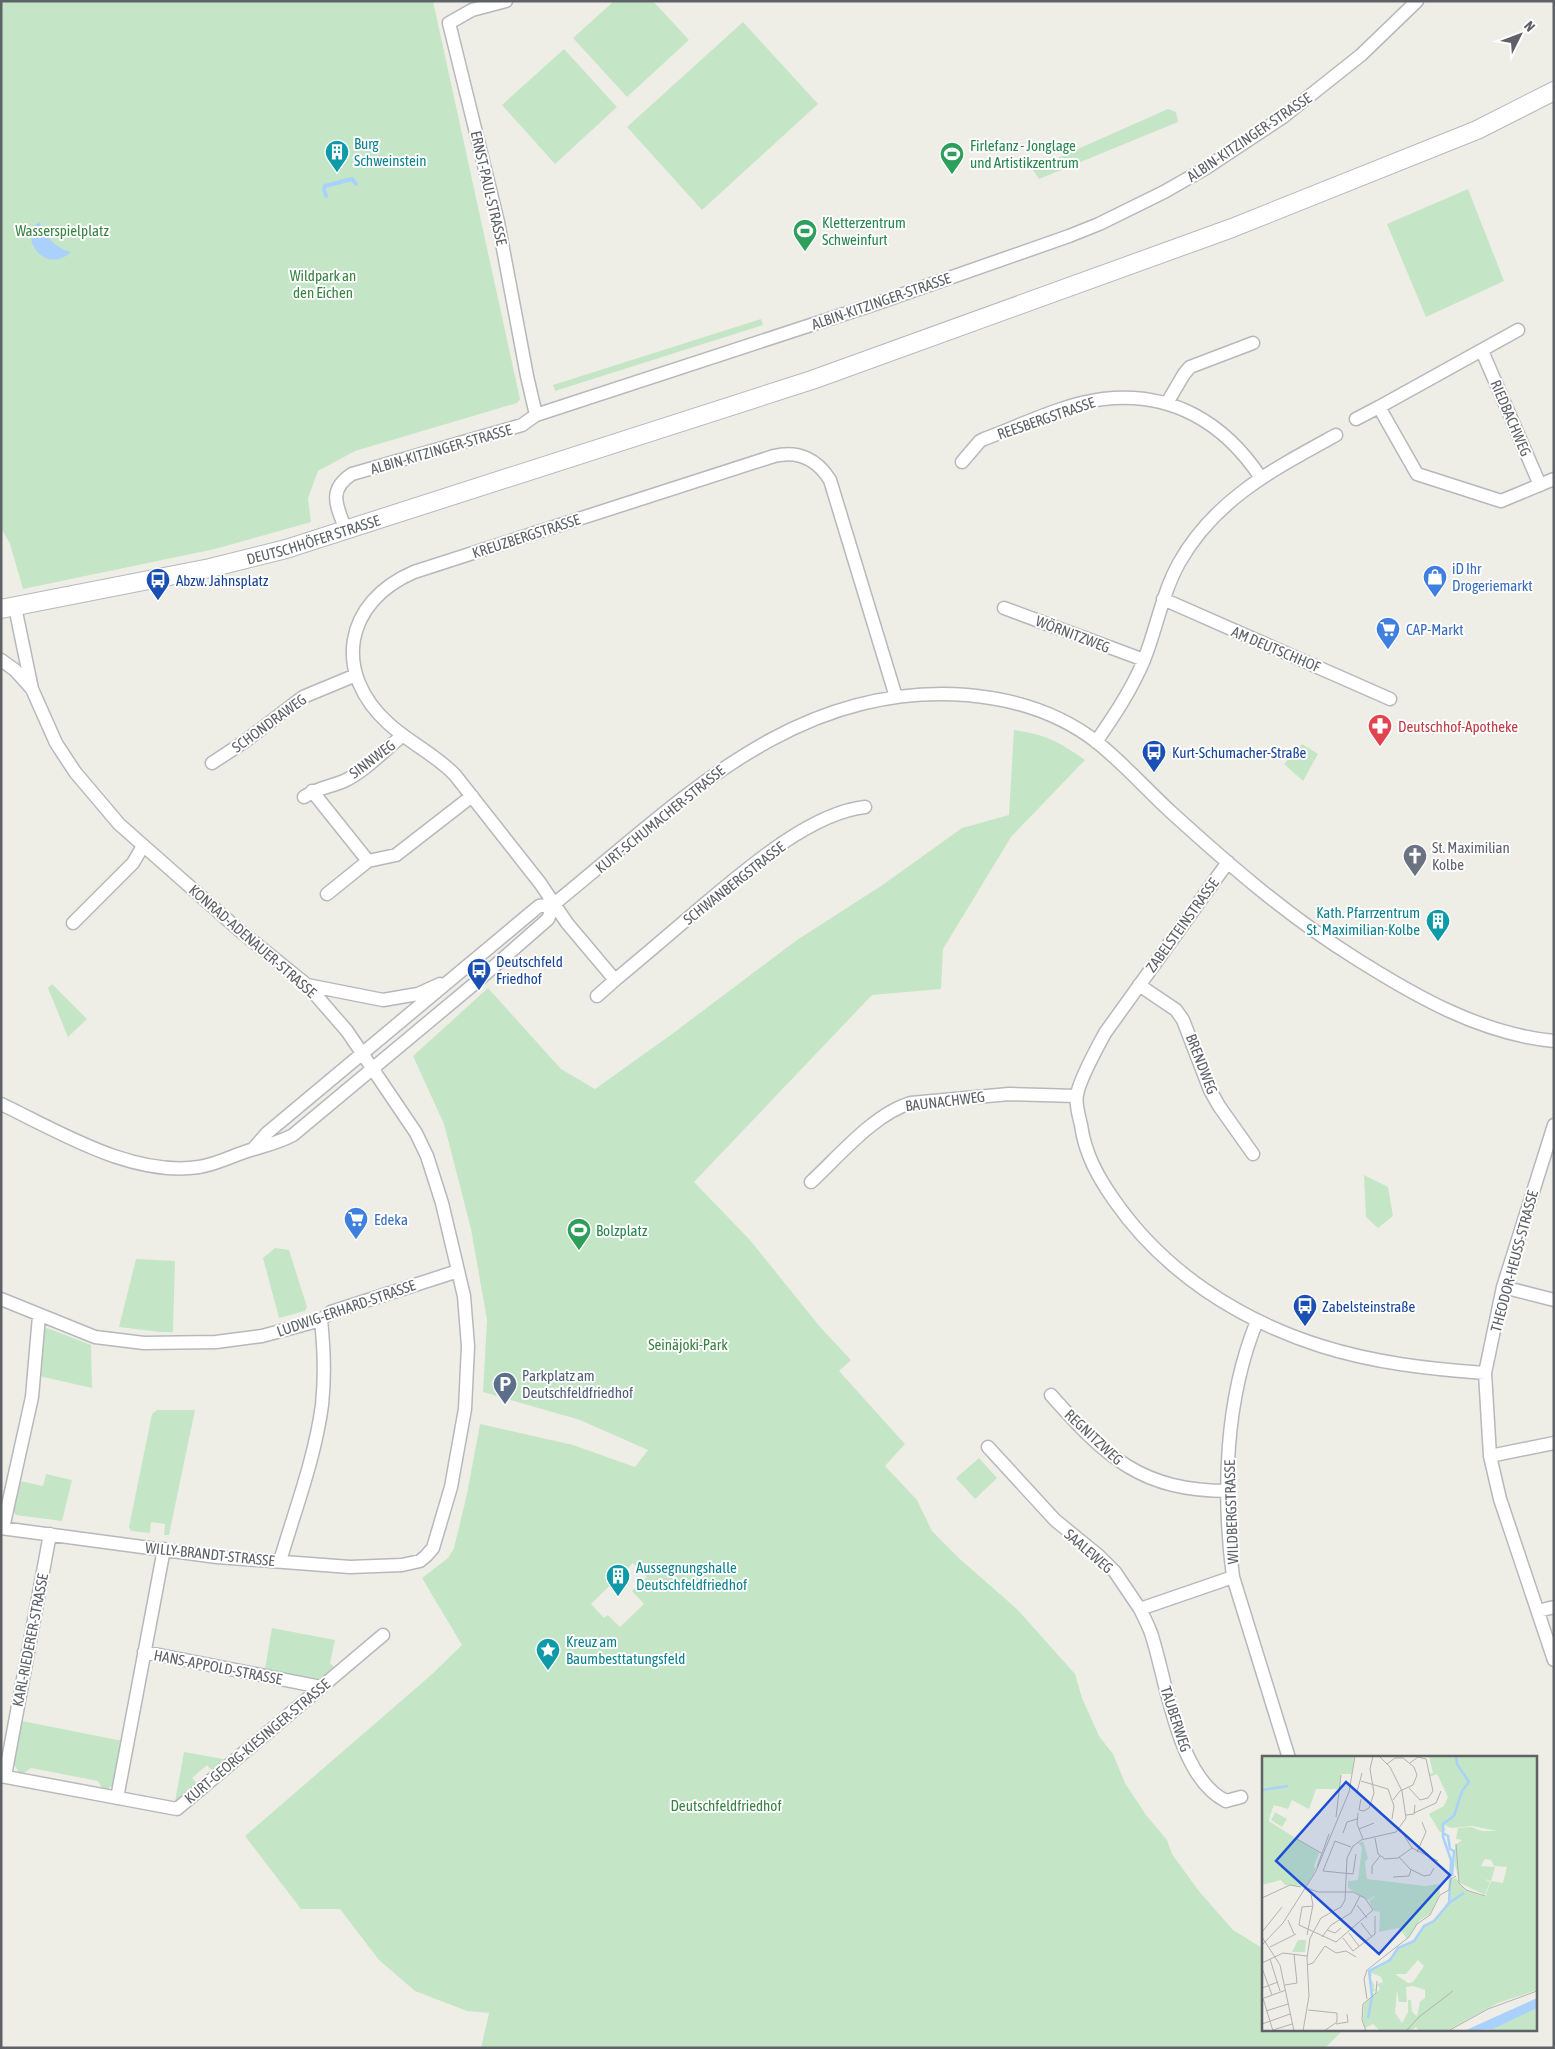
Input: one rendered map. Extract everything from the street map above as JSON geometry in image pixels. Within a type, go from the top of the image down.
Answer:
[{"type":"main road","name":"DEUTSCHHÖFER STRASSE","points":[[8,608],[210,568],[286,549],[812,380],[1232,228],[1477,130],[1554,91]]},
{"type":"street","name":"ERNST-PAUL-STRASSE","points":[[506,1],[472,10],[449,23],[498,222],[526,376],[536,415]]},
{"type":"street","name":"ALBIN-KITZINGER-STRASSE","points":[[346,530],[335,499],[339,485],[352,474],[522,426],[536,415],[875,304],[1069,236],[1164,192],[1206,168],[1283,117],[1361,55],[1417,1]]},
{"type":"street","points":[[1356,419],[1518,330]]},
{"type":"street","points":[[1167,403],[1190,367],[1253,343]]},
{"type":"street","name":"RIEDBACHWEG","points":[[1482,351],[1540,485]]},
{"type":"street","name":"REESBERGSTRASSE","points":[[962,462],[980,441],[1068,408],[1102,400],[1124,398],[1167,403],[1184,409],[1209,423],[1232,441],[1248,458],[1260,478]]},
{"type":"street","points":[[1379,407],[1417,474],[1501,501],[1554,479]]},
{"type":"street","points":[[1096,742],[1116,713],[1144,660],[1163,599],[1179,562],[1204,527],[1233,498],[1260,478],[1336,435]]},
{"type":"street","name":"KREUZBERGSTRASSE","points":[[554,904],[472,796],[445,765],[403,736],[378,712],[367,698],[356,675],[352,647],[357,624],[373,599],[399,578],[774,456],[790,453],[808,458],[818,465],[830,480],[896,697]]},
{"type":"street","name":"AM DEUTSCHHOF","points":[[1163,599],[1390,699]]},
{"type":"street","name":"KONRAD-ADENAUER-STRASSE","points":[[8,608],[32,689],[56,743],[75,772],[119,824],[307,985],[347,1030],[416,1133],[427,1156],[442,1203],[464,1296],[467,1323],[468,1369],[459,1450],[446,1510],[433,1548],[420,1561]]},
{"type":"street","name":"WÖRNITZWEG","points":[[1004,608],[1144,660]]},
{"type":"street","name":"KONRAD-ADENAUER-STRASSE","points":[[1,660],[15,670],[32,689]]},
{"type":"street","name":"SCHONDRAWEG","points":[[212,763],[244,742],[303,697],[356,675]]},
{"type":"street","name":"KURT-SCHUMACHER-STRASSE","points":[[1,1104],[82,1142],[141,1164],[169,1169],[217,1163],[253,1149],[276,1144],[293,1135],[474,984],[548,919],[554,904],[695,788],[752,749],[826,715],[896,697],[927,694],[954,694],[1016,702],[1046,713],[1072,726],[1096,742],[1228,862],[1315,931],[1402,987],[1432,1003],[1497,1030],[1526,1037],[1554,1040]]},
{"type":"street","name":"SINNWEG","points":[[368,861],[308,794],[344,781],[403,736]]},
{"type":"street","points":[[327,894],[368,861],[396,855],[472,796]]},
{"type":"street","name":"SCHWANBERGSTRASSE","points":[[597,996],[752,865],[787,840],[831,817],[854,808],[865,807]]},
{"type":"street","points":[[73,922],[133,863],[143,846]]},
{"type":"street","name":"ZABELSTEINSTRASSE","points":[[1076,1096],[1093,1054],[1101,1040],[1228,862]]},
{"type":"street","points":[[554,904],[567,923],[615,980]]},
{"type":"street","name":"KURT-SCHUMACHER-STRASSE","points":[[253,1149],[267,1133],[539,906],[554,904]]},
{"type":"street","points":[[307,985],[383,1000],[418,994],[453,978]]},
{"type":"street","name":"BRENDWEG","points":[[1139,985],[1176,1010],[1184,1020],[1210,1090],[1218,1106],[1253,1154]]},
{"type":"street","name":"BAUNACHWEG","points":[[811,1182],[878,1120],[898,1106],[911,1103],[1009,1094],[1076,1096]]},
{"type":"street","points":[[1076,1096],[1082,1131],[1090,1161],[1122,1211],[1149,1243],[1183,1274],[1222,1301],[1258,1321],[1322,1346],[1381,1362],[1435,1370],[1485,1373]]},
{"type":"street","name":"THEODOR-HEUSS-STRASSE","points":[[1554,1124],[1503,1287],[1485,1373],[1490,1456],[1511,1536],[1554,1660]]},
{"type":"street","name":"LUDWIG-ERHARD-STRASSE","points":[[1,1299],[39,1316],[95,1336],[144,1343],[216,1342],[262,1336],[321,1320],[331,1312],[458,1271]]},
{"type":"street","points":[[1503,1287],[1554,1300]]},
{"type":"street","points":[[2,1528],[32,1397],[39,1316]]},
{"type":"street","points":[[280,1561],[314,1447],[320,1415],[324,1368],[321,1320]]},
{"type":"street","name":"WILDBERGSTRASSE","points":[[1258,1321],[1242,1363],[1229,1441],[1230,1554],[1233,1577],[1288,1756]]},
{"type":"street","name":"REGNITZWEG","points":[[1051,1395],[1090,1438],[1124,1466],[1154,1479],[1186,1488],[1229,1491]]},
{"type":"street","points":[[1490,1456],[1554,1443]]},
{"type":"street","name":"SAALEWEG","points":[[988,1446],[1055,1520],[1099,1556],[1115,1572],[1140,1609]]},
{"type":"street","name":"WILLY-BRANDT-STRASSE","points":[[2,1528],[217,1557],[350,1567],[402,1565],[420,1561]]},
{"type":"street","name":"KARL-RIEDERER-STRASSE","points":[[3,1776],[50,1534]]},
{"type":"street","name":"HANS-APPOLD-STRASSE","points":[[117,1798],[164,1550]]},
{"type":"street","points":[[1140,1609],[1233,1577]]},
{"type":"street","points":[[1538,1612],[1554,1607]]},
{"type":"street","name":"TAUBERWEG","points":[[1140,1609],[1151,1634],[1166,1689],[1190,1762],[1198,1776],[1217,1797],[1226,1801],[1241,1797]]},
{"type":"street","name":"KURT-GEORG-KIESINGER-STRASSE","points":[[3,1776],[178,1809],[383,1635]]},
{"type":"street","name":"HANS-APPOLD-STRASSE","points":[[144,1652],[321,1687]]},
{"type":"green space","name":"Wildpark an den Eichen","points":[[1,1],[433,1],[520,399],[517,403],[355,451],[318,471],[308,498],[311,522],[215,549],[23,589],[10,544],[1,528]]},
{"type":"green space","points":[[614,1],[653,1],[689,40],[627,97],[573,38]]},
{"type":"green space","points":[[743,22],[818,104],[702,210],[627,127]]},
{"type":"green space","points":[[564,49],[617,107],[555,164],[502,105]]},
{"type":"green space","points":[[1168,109],[1176,112],[1178,122],[1039,179],[1031,167],[1044,164]]},
{"type":"green space","points":[[1468,189],[1504,281],[1426,317],[1387,224]]},
{"type":"green space","points":[[761,319],[763,325],[555,391],[553,385]]},
{"type":"green space","points":[[1014,730],[1035,734],[1051,740],[1085,760],[1011,837],[943,949],[941,989],[872,995],[694,1182],[749,1239],[821,1328],[851,1360],[839,1371],[905,1444],[885,1466],[917,1500],[932,1531],[961,1560],[1017,1609],[1075,1674],[1082,1698],[1099,1736],[1113,1754],[1125,1783],[1146,1815],[1167,1840],[1172,1854],[1198,1890],[1233,1930],[1262,1948],[1262,2032],[1341,2032],[1325,2048],[481,2048],[489,2013],[467,2011],[415,1991],[379,1960],[340,1909],[301,1909],[245,1836],[430,1676],[462,1645],[422,1578],[448,1558],[454,1548],[467,1494],[480,1424],[573,1445],[635,1467],[648,1450],[580,1420],[483,1392],[487,1320],[471,1229],[444,1124],[413,1056],[488,988],[561,1069],[595,1089],[797,940],[881,886],[962,828],[1009,815]],"holes":[[[633,1563],[647,1577],[632,1591],[644,1604],[620,1627],[608,1615],[604,1618],[591,1604]]]},
{"type":"green space","points":[[1302,744],[1318,754],[1303,781],[1284,764]]},
{"type":"green space","points":[[52,984],[87,1019],[68,1037],[48,988]]},
{"type":"green space","points":[[1364,1175],[1388,1187],[1393,1216],[1378,1228],[1366,1217]]},
{"type":"green space","points":[[275,1248],[289,1250],[307,1307],[305,1311],[279,1318],[263,1258]]},
{"type":"green space","points":[[136,1259],[175,1261],[173,1332],[119,1327]]},
{"type":"green space","points":[[47,1328],[91,1345],[92,1388],[39,1376],[44,1330]]},
{"type":"green space","points":[[157,1410],[195,1410],[169,1535],[164,1535],[165,1524],[151,1522],[150,1533],[131,1531],[129,1527],[152,1414]]},
{"type":"green space","points":[[979,1458],[997,1478],[975,1499],[956,1478]]},
{"type":"green space","points":[[46,1474],[72,1480],[62,1521],[16,1515],[12,1510],[20,1481],[43,1486]]},
{"type":"green space","points":[[272,1628],[335,1640],[330,1663],[335,1668],[322,1680],[265,1669]]},
{"type":"green space","points":[[22,1721],[123,1741],[115,1784],[107,1789],[102,1788],[98,1781],[31,1768],[23,1774],[19,1773],[14,1764]]},
{"type":"green space","points":[[184,1752],[229,1760],[214,1773],[207,1765],[192,1778],[199,1786],[182,1800],[175,1802]]},
{"type":"water","points":[[39,222],[52,241],[60,248],[71,252],[61,258],[52,260],[37,252],[31,236],[33,229]]},
{"type":"waterway","points":[[326,196],[325,186],[352,179],[356,184]]},
{"type":"place","name":"Burg Schweinstein","points":[[337,173]]},
{"type":"place","name":"Firlefanz - Jonglage und Artistikzentrum","points":[[952,175]]},
{"type":"place","name":"Kletterzentrum Schweinfurt","points":[[805,252]]},
{"type":"place","name":"iD Ihr Drogeriemarkt","points":[[1435,598]]},
{"type":"place","name":"Abzw. Jahnsplatz","points":[[158,601]]},
{"type":"place","name":"CAP-Markt","points":[[1388,650]]},
{"type":"place","name":"Deutschhof-Apotheke","points":[[1380,747]]},
{"type":"place","name":"Kurt-Schumacher-Straße","points":[[1154,773]]},
{"type":"place","name":"St. Maximilian Kolbe","points":[[1415,877]]},
{"type":"place","name":"Kath. Pfarrzentrum St. Maximilian-Kolbe","points":[[1438,942]]},
{"type":"place","name":"Deutschfeld Friedhof","points":[[479,991]]},
{"type":"place","name":"Edeka","points":[[356,1240]]},
{"type":"place","name":"Bolzplatz","points":[[579,1251]]},
{"type":"place","name":"Zabelsteinstraße","points":[[1305,1327]]},
{"type":"place","name":"Parkplatz am Deutschfeldfriedhof","points":[[505,1405]]},
{"type":"place","name":"Aussegnungshalle Deutschfeldfriedhof","points":[[618,1597]]},
{"type":"place","name":"Kreuz am Baumbesttatungsfeld","points":[[548,1671]]},
{"type":"park label","name":"Wasserspielplatz","points":[[62,230]]},
{"type":"park label","name":"Seinäjoki-Park","points":[[688,1344]]},
{"type":"park label","name":"Deutschfeldfriedhof","points":[[726,1805]]}]
